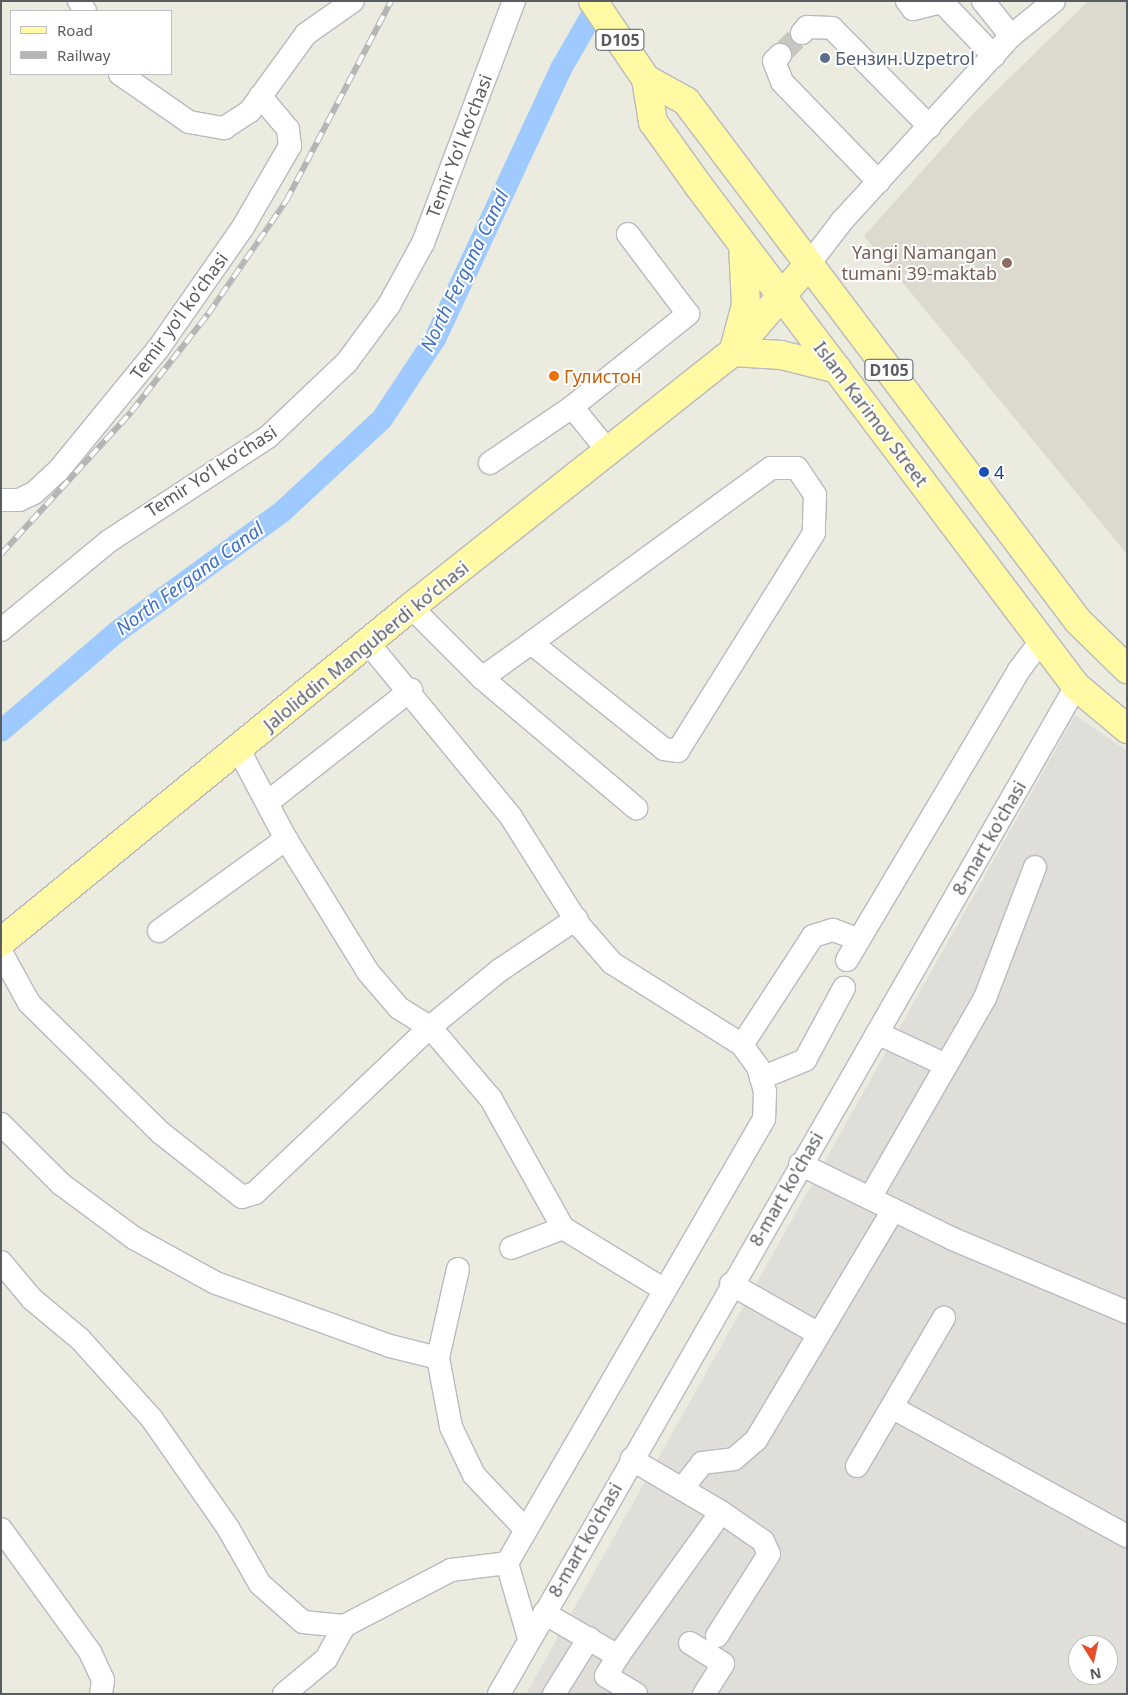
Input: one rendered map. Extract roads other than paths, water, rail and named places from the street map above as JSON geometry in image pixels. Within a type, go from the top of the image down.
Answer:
[{"type":"main road","name":"Islam Karimov Street","points":[[593,1],[646,80],[652,122],[743,246],[1076,686],[1127,729]]},
{"type":"main road","name":"Islam Karimov Street","points":[[646,80],[686,101],[1078,622],[1127,669]]},
{"type":"main road","points":[[743,246],[746,304],[733,352],[781,355],[837,369]]},
{"type":"main road","name":"Jaloliddin Manguberdi koʻchasi","points":[[1,942],[370,644],[411,607],[733,352],[809,264]]},
{"type":"street","points":[[121,75],[189,122],[212,128],[234,124],[260,96],[306,34],[353,1]]},
{"type":"street","points":[[907,1],[914,9],[942,2],[994,56]]},
{"type":"street","points":[[809,264],[879,182],[1011,36],[1054,1]]},
{"type":"street","points":[[988,3],[1011,36]]},
{"type":"street","name":"Temir Yoʻl koʻchasi","points":[[1,630],[109,540],[268,437],[346,362],[389,305],[423,243],[513,7]]},
{"type":"street","points":[[802,33],[807,27],[832,28],[930,127]]},
{"type":"street","points":[[780,55],[774,61],[782,82],[879,182]]},
{"type":"street","name":"Temir yoʻl koʻchasi","points":[[1,500],[19,500],[34,493],[58,471],[158,349],[243,228],[290,146],[288,129],[260,96]]},
{"type":"street","points":[[490,463],[572,407],[688,314],[628,234]]},
{"type":"street","points":[[572,407],[608,451]]},
{"type":"street","points":[[482,678],[772,468],[797,468],[815,495],[814,533],[678,752],[664,749],[531,643]]},
{"type":"street","points":[[411,607],[482,678],[636,808]]},
{"type":"street","points":[[847,960],[1019,670],[1042,640]]},
{"type":"street","points":[[370,644],[411,690],[511,817],[576,919],[612,963],[742,1045],[761,1078],[764,1118],[663,1289],[507,1563],[529,1638]]},
{"type":"street","name":"8-mart ko'chasi","points":[[500,1694],[529,1638],[731,1284],[1076,686]]},
{"type":"street","points":[[268,802],[411,690]]},
{"type":"street","points":[[239,750],[286,839],[368,972],[399,1008],[430,1027],[491,1099],[563,1228],[663,1289]]},
{"type":"street","points":[[159,931],[286,839]]},
{"type":"street","points":[[870,1198],[985,998],[1035,867]]},
{"type":"street","points":[[1,952],[29,1003],[161,1133],[242,1198],[255,1193],[430,1027],[500,970],[576,919]]},
{"type":"street","points":[[742,1045],[813,936],[834,930],[858,939]]},
{"type":"street","points":[[761,1078],[805,1060],[844,988]]},
{"type":"street","points":[[877,1033],[946,1065]]},
{"type":"street","points":[[1,1124],[61,1184],[134,1238],[216,1283],[390,1346],[438,1358]]},
{"type":"street","points":[[800,1164],[893,1210],[1127,1312]]},
{"type":"street","points":[[682,1489],[702,1463],[734,1459],[756,1440],[893,1210]]},
{"type":"street","points":[[511,1248],[563,1228]]},
{"type":"street","points":[[1,1262],[32,1299],[80,1339],[152,1419],[274,1599],[303,1622],[344,1626],[450,1570],[507,1563]]},
{"type":"street","points":[[458,1269],[438,1358],[461,1454],[525,1529]]},
{"type":"street","points":[[731,1284],[819,1334]]},
{"type":"street","points":[[857,1466],[893,1408],[944,1318]]},
{"type":"street","points":[[893,1408],[1127,1536]]},
{"type":"street","points":[[631,1459],[721,1512],[763,1541],[769,1554],[717,1636]]},
{"type":"street","points":[[636,1694],[606,1676],[618,1656],[721,1512]]},
{"type":"street","points":[[1,1529],[90,1652],[104,1680],[99,1694]]},
{"type":"street","points":[[544,1613],[618,1656]]},
{"type":"street","points":[[284,1694],[326,1659],[344,1626]]},
{"type":"street","points":[[554,1694],[589,1638]]},
{"type":"street","points":[[690,1643],[723,1664],[704,1694]]},
{"type":"waterway","name":"North Fergana Canal","points":[[1,731],[118,631],[283,511],[382,419],[435,339],[562,67],[600,1]]},
{"type":"tunnel","points":[[780,55],[802,33]]},
{"type":"railway","points":[[1,554],[131,412],[208,314],[286,201],[391,1]]},
{"type":"place","name":"Бензин.Uzpetrol","points":[[825,58]]},
{"type":"place","name":"Yangi Namangan tumani 39-maktab","points":[[1007,263]]},
{"type":"place","name":"Гулистон","points":[[554,376]]},
{"type":"place","name":"4","points":[[984,472]]}]
